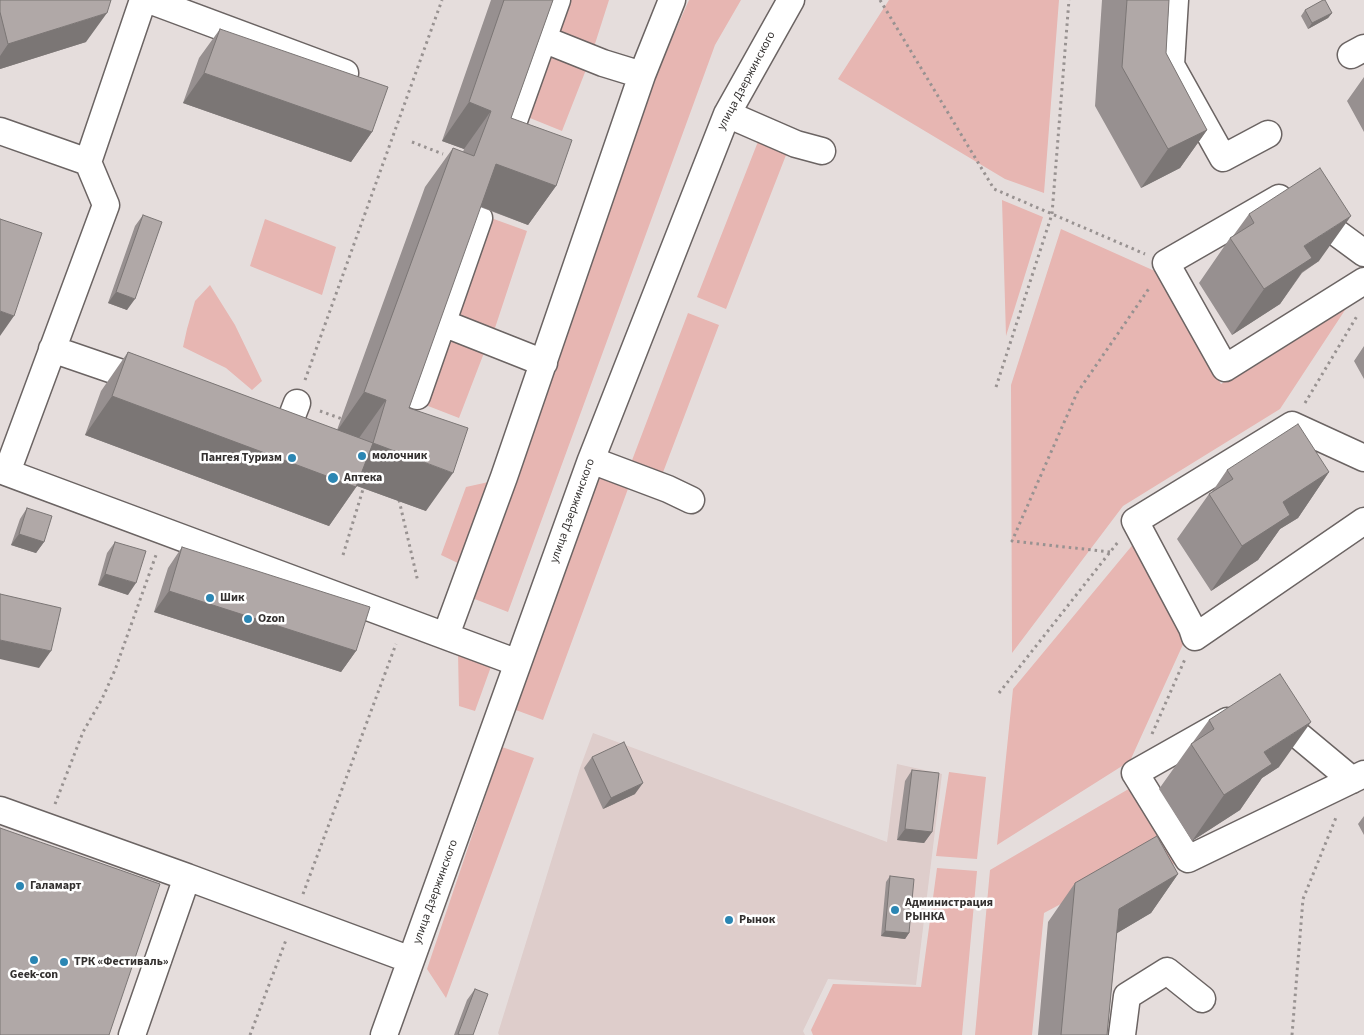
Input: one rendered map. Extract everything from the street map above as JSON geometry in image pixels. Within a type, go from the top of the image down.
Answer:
[{"type":"street","points":[[143,0],[88,162],[106,205],[52,349],[3,471],[518,663]]},
{"type":"street","points":[[149,0],[368,82]]},
{"type":"street","points":[[506,146],[557,0]]},
{"type":"street","points":[[446,635],[544,363],[642,75],[672,0]]},
{"type":"street","name":"улица Дзержинского","points":[[384,1035],[591,460],[727,114],[792,0]]},
{"type":"street","points":[[1175,0],[1171,64],[1223,158],[1268,134]]},
{"type":"street","points":[[544,39],[603,63],[642,75]]},
{"type":"street","points":[[727,114],[796,144],[822,151]]},
{"type":"street","points":[[0,131],[88,162]]},
{"type":"street","points":[[1364,252],[1284,195],[1166,263],[1225,368],[1364,281]]},
{"type":"street","points":[[417,396],[478,218]]},
{"type":"street","points":[[443,323],[544,363]]},
{"type":"street","points":[[52,349],[170,390]]},
{"type":"street","points":[[242,414],[286,429],[297,403]]},
{"type":"street","points":[[1364,458],[1292,425],[1135,521],[1195,637],[1364,521]]},
{"type":"street","points":[[591,460],[668,489],[691,500]]},
{"type":"street","points":[[1258,702],[1358,777],[1188,859],[1135,773],[1258,702]]},
{"type":"street","points":[[0,810],[411,960]]},
{"type":"street","points":[[132,1035],[187,877]]},
{"type":"street","points":[[1122,1035],[1128,996],[1167,971],[1202,999]]},
{"type":"path","points":[[348,421],[297,403],[442,0]]},
{"type":"path","points":[[880,0],[994,189],[1166,263],[1077,393],[1012,540],[1110,552]]},
{"type":"path","points":[[996,387],[1052,214],[1069,0]]},
{"type":"path","points":[[412,142],[443,154]]},
{"type":"path","points":[[1292,425],[1359,312]]},
{"type":"path","points":[[343,555],[366,482]]},
{"type":"path","points":[[398,494],[418,582]]},
{"type":"path","points":[[999,693],[1135,521]]},
{"type":"path","points":[[46,826],[83,732],[102,699],[115,670],[165,531]]},
{"type":"path","points":[[1151,737],[1195,637]]},
{"type":"path","points":[[250,1035],[398,640]]},
{"type":"path","points":[[1292,1035],[1303,899],[1358,777]]},
{"type":"shaded area","points":[[570,0],[609,0],[593,50],[558,37]]},
{"type":"shaded area","points":[[689,0],[741,0],[715,45],[508,612],[472,598],[661,63]]},
{"type":"shaded area","points":[[889,0],[1059,0],[1044,193],[1005,179],[838,79]]},
{"type":"shaded area","points":[[552,47],[589,62],[562,131],[525,116]]},
{"type":"shaded area","points":[[759,139],[788,150],[726,309],[697,297]]},
{"type":"shaded area","points":[[1002,200],[1043,217],[1006,336]]},
{"type":"shaded area","points":[[491,218],[527,231],[493,334],[455,320]]},
{"type":"shaded area","points":[[265,219],[336,247],[322,295],[250,266]]},
{"type":"shaded area","points":[[1061,229],[1157,272],[1221,384],[1347,307],[1280,409],[1123,506],[1012,653],[1011,385]]},
{"type":"shaded area","points":[[210,285],[235,325],[262,381],[252,390],[226,368],[183,347],[195,301]]},
{"type":"shaded area","points":[[688,313],[719,325],[662,475],[631,463]]},
{"type":"shaded area","points":[[451,331],[487,345],[459,418],[423,404]]},
{"type":"shaded area","points":[[599,475],[629,486],[543,720],[513,709]]},
{"type":"shaded area","points":[[493,481],[462,565],[441,555],[466,487]]},
{"type":"shaded area","points":[[1135,542],[1185,640],[1130,761],[997,845],[1013,689]]},
{"type":"shaded area","points":[[458,651],[493,661],[475,711],[459,706]]},
{"type":"shaded area","name":"Рынок","points":[[593,733],[887,842],[897,764],[942,774],[916,985],[828,979],[803,1031],[805,1035],[499,1035],[498,1033],[580,768]]},
{"type":"shaded area","points":[[502,747],[534,758],[446,998],[427,969]]},
{"type":"shaded area","points":[[949,772],[986,777],[977,859],[936,856]]},
{"type":"shaded area","points":[[1132,787],[1178,864],[1128,868],[1044,913],[1032,1035],[975,1035],[990,870]]},
{"type":"shaded area","points":[[937,868],[977,871],[962,1035],[813,1035],[811,1030],[833,984],[921,987]]},
{"type":"building","points":[[0,0],[111,0],[107,13],[8,44],[0,12]]},
{"type":"building","points":[[504,0],[553,0],[511,118],[572,140],[556,186],[496,164],[409,408],[468,428],[453,473],[373,443],[386,400],[364,392],[453,148],[474,156],[491,111],[469,102]]},
{"type":"building","points":[[1127,0],[1169,0],[1166,53],[1207,130],[1168,149],[1122,67]]},
{"type":"building","points":[[1325,0],[1332,13],[1312,23],[1305,10]]},
{"type":"building","points":[[220,29],[388,87],[372,132],[204,73]]},
{"type":"building","points":[[1320,168],[1351,216],[1304,246],[1312,258],[1264,289],[1230,238],[1254,223],[1249,214]]},
{"type":"building","points":[[143,215],[162,222],[135,299],[116,292]]},
{"type":"building","points":[[0,219],[42,233],[14,316],[0,311]]},
{"type":"building","points":[[128,352],[373,443],[356,487],[112,396]]},
{"type":"building","points":[[1298,424],[1329,472],[1283,502],[1290,515],[1242,546],[1209,494],[1233,479],[1227,470]]},
{"type":"building","points":[[27,508],[52,516],[44,542],[19,534]]},
{"type":"building","points":[[115,542],[146,551],[136,583],[105,574]]},
{"type":"building","points":[[182,547],[370,607],[356,651],[169,591]]},
{"type":"building","points":[[0,594],[61,608],[51,651],[0,640]]},
{"type":"building","points":[[1280,674],[1311,722],[1264,752],[1272,764],[1224,795],[1191,744],[1214,729],[1209,720]]},
{"type":"building","points":[[624,742],[643,783],[611,798],[592,757]]},
{"type":"building","points":[[912,770],[939,773],[932,832],[905,829]]},
{"type":"building","name":"ТРК «Фестиваль»","points":[[0,828],[160,884],[109,1035],[0,1035]]},
{"type":"building","points":[[1157,836],[1178,874],[1119,909],[1107,1035],[1061,1035],[1075,883]]},
{"type":"building","name":"Администрация РЫНКА","points":[[890,876],[914,879],[909,933],[885,931]]},
{"type":"building","points":[[475,989],[488,994],[473,1035],[460,1035],[458,1034]]},
{"type":"place","name":"молочник","points":[[362,456]]},
{"type":"place","name":"Пангея Туризм","points":[[292,458]]},
{"type":"place","name":"Аптека","points":[[333,478]]},
{"type":"place","name":"Шик","points":[[210,598]]},
{"type":"place","name":"Ozon","points":[[248,619]]},
{"type":"place","name":"Галамарт","points":[[20,886]]},
{"type":"place","name":"Администрация РЫНКА","points":[[895,910]]},
{"type":"place","name":"Рынок","points":[[729,920]]},
{"type":"place","name":"Geek-con","points":[[34,960]]},
{"type":"place","name":"ТРК «Фестиваль»","points":[[64,962]]}]
